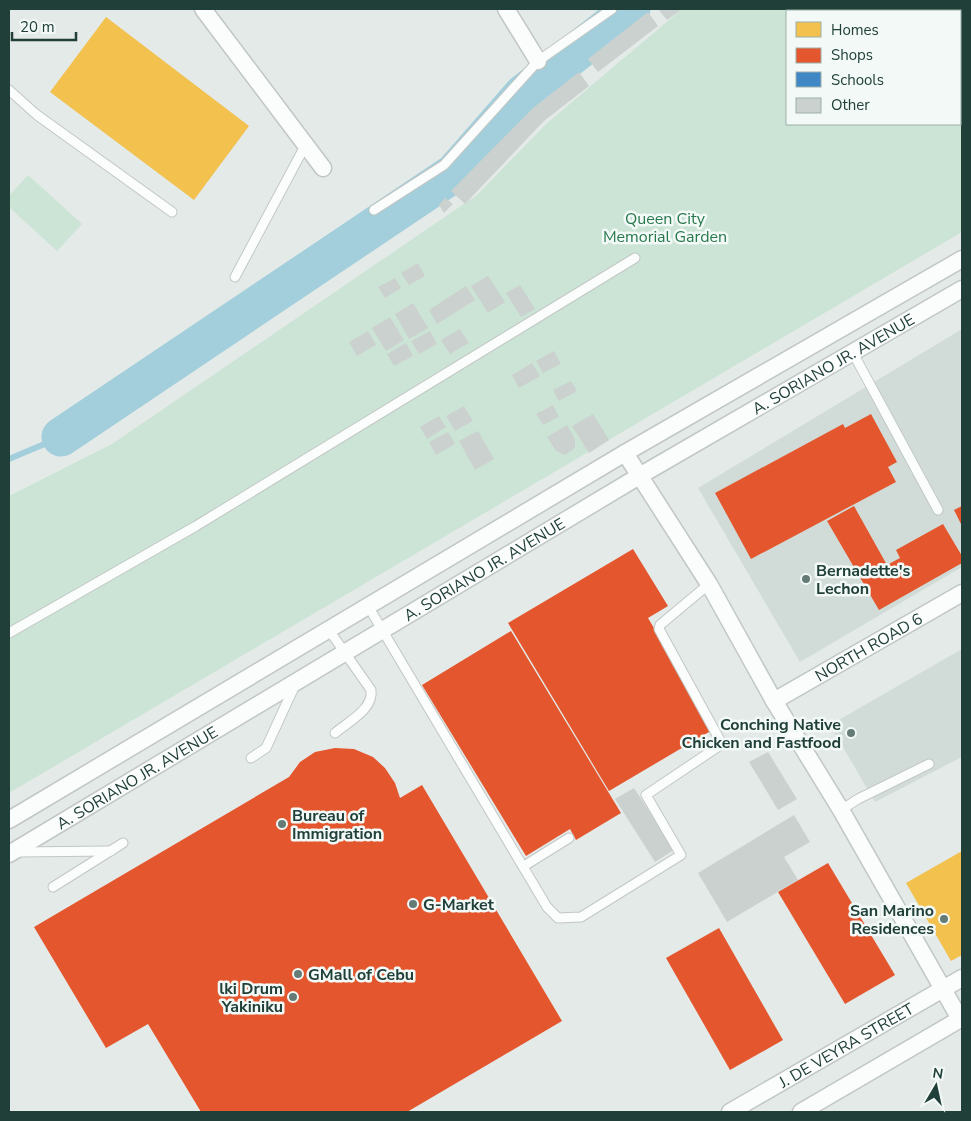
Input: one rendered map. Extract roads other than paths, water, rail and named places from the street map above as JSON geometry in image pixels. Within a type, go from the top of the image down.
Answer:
[{"type":"street","points":[[203,9],[307,144],[322,168]]},
{"type":"street","points":[[506,9],[538,61]]},
{"type":"street","name":"A. SORIANO JR. AVENUE","points":[[9,820],[625,453],[962,259]]},
{"type":"street","name":"A. SORIANO JR. AVENUE","points":[[11,853],[641,475],[962,289]]},
{"type":"street","points":[[625,453],[641,475],[709,584],[774,701],[841,810],[942,989],[961,1018],[801,1112]]},
{"type":"street","name":"NORTH ROAD 6","points":[[774,701],[962,593]]},
{"type":"street","name":"J. DE VEYRA STREET","points":[[730,1112],[962,978]]},
{"type":"lane","points":[[374,210],[444,165],[538,61],[612,9]]},
{"type":"lane","points":[[9,90],[36,115],[172,212]]},
{"type":"lane","points":[[236,277],[307,144]]},
{"type":"lane","points":[[9,633],[196,526],[635,258]]},
{"type":"lane","points":[[853,353],[938,510]]},
{"type":"lane","points":[[368,606],[548,907],[558,918],[581,917],[681,855],[646,795],[722,744],[659,629],[660,625],[709,584]]},
{"type":"lane","points":[[329,630],[371,690],[372,698],[368,706],[335,733]]},
{"type":"lane","points":[[251,758],[266,748],[296,682]]},
{"type":"lane","points":[[841,810],[858,799],[929,764]]},
{"type":"lane","points":[[524,866],[569,838]]},
{"type":"lane","points":[[53,887],[123,843]]},
{"type":"lane","points":[[11,853],[111,851]]},
{"type":"waterway","points":[[61,437],[454,173],[523,94],[631,9]]},
{"type":"waterway","points":[[9,459],[61,437]]},
{"type":"place","name":"Bernadette's Lechon","points":[[806,579]]},
{"type":"place","name":"Conching Native Chicken and Fastfood","points":[[851,733]]},
{"type":"place","name":"Bureau of Immigration","points":[[282,824]]},
{"type":"place","name":"G-Market","points":[[413,904]]},
{"type":"place","name":"San Marino Residences","points":[[944,919]]},
{"type":"place","name":"GMall of Cebu","points":[[298,974]]},
{"type":"place","name":"lki Drum Yakiniku","points":[[293,997]]},
{"type":"park label","name":"Queen City Memorial Garden","points":[[665,227]]}]
